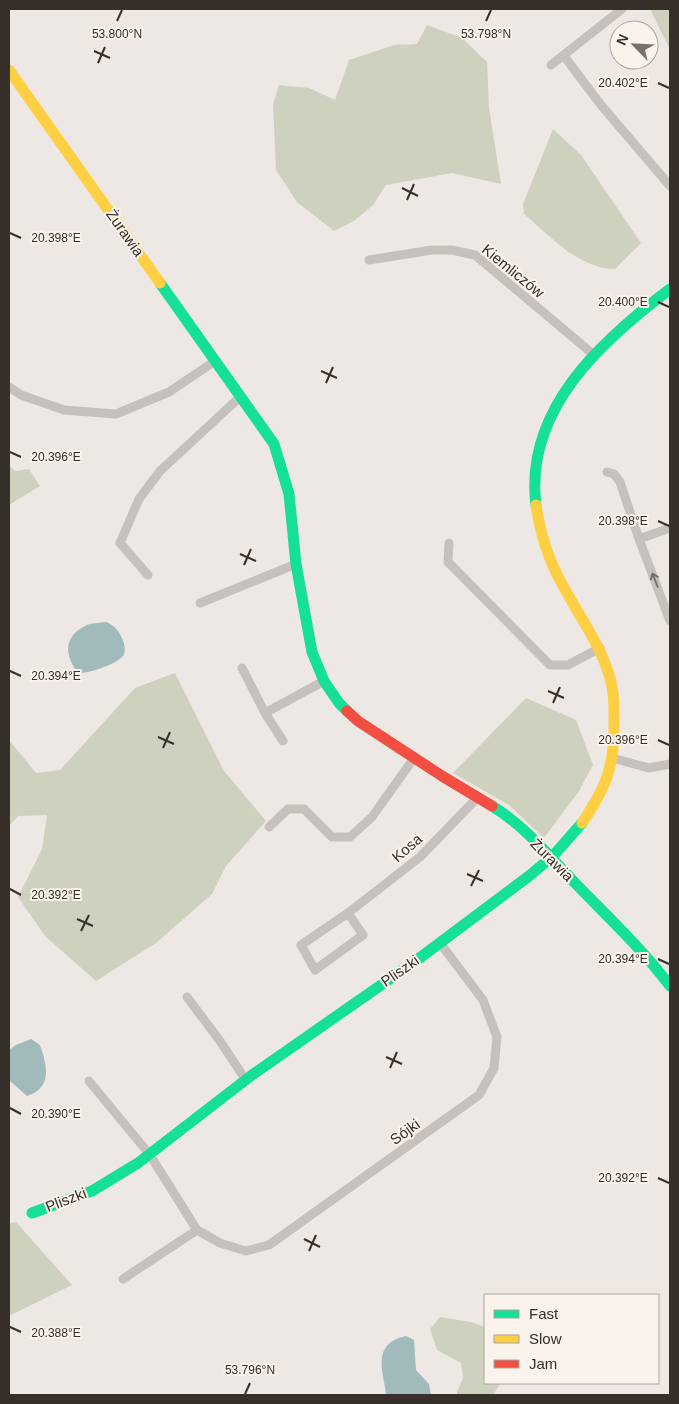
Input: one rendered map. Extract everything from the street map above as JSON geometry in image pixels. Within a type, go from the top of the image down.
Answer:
[{"type":"street","points":[[551,66],[622,9]]},
{"type":"street","points":[[564,56],[601,105],[670,186]]},
{"type":"street","name":"Żurawia","points":[[9,70],[274,444],[284,470],[289,494],[296,564],[312,652],[324,681],[339,702],[358,721],[414,758],[507,814],[653,964],[670,986]]},
{"type":"street","name":"Kiemliczów","points":[[370,260],[432,250],[452,250],[475,255],[594,355]]},
{"type":"street","name":"Pliszki","points":[[32,1213],[92,1191],[150,1155],[245,1079],[440,943],[551,858],[583,823],[603,788],[612,758],[615,702],[612,682],[600,648],[559,579],[546,549],[536,511],[534,480],[540,451],[551,415],[574,378],[594,355],[652,302],[670,289]]},
{"type":"street","points":[[9,387],[22,395],[64,410],[116,414],[169,392],[215,361]]},
{"type":"street","points":[[148,575],[120,543],[139,499],[160,471],[240,397]]},
{"type":"street","points":[[607,472],[614,474],[620,482],[670,621]]},
{"type":"street","points":[[639,539],[670,528]]},
{"type":"street","points":[[449,543],[448,562],[550,665],[568,665],[600,648]]},
{"type":"street","points":[[200,603],[296,564]]},
{"type":"street","points":[[242,668],[265,713],[283,741]]},
{"type":"street","points":[[265,713],[324,681]]},
{"type":"street","points":[[268,827],[288,809],[304,809],[332,837],[350,837],[372,817],[414,758]]},
{"type":"street","points":[[612,758],[649,768],[670,764]]},
{"type":"street","name":"Kosa","points":[[348,912],[363,936],[315,970],[300,945],[348,912],[420,857],[478,797]]},
{"type":"street","name":"Sójki","points":[[89,1081],[150,1155],[198,1230],[220,1243],[246,1251],[270,1245],[479,1095],[494,1068],[497,1037],[483,1000],[440,943]]},
{"type":"street","points":[[186,997],[220,1041],[245,1079]]},
{"type":"street","points":[[123,1279],[198,1230]]},
{"type":"green space","points":[[650,9],[670,9],[670,50],[659,27],[659,20],[655,20]]},
{"type":"green space","points":[[427,25],[462,38],[487,62],[489,108],[501,184],[452,173],[386,185],[373,205],[354,221],[334,231],[297,202],[276,170],[273,104],[279,85],[309,88],[335,100],[349,60],[394,45],[417,44]]},
{"type":"green space","points":[[553,129],[581,155],[641,243],[615,269],[589,264],[577,257],[524,214],[523,204]]},
{"type":"green space","points":[[9,465],[15,471],[29,469],[40,486],[9,505]]},
{"type":"green space","points":[[175,673],[224,771],[266,821],[226,866],[212,894],[156,943],[96,981],[45,936],[18,897],[42,849],[47,815],[18,816],[9,826],[9,740],[36,773],[60,770],[135,688]]},
{"type":"green space","points":[[526,698],[576,720],[593,765],[579,791],[544,838],[509,805],[453,773]]},
{"type":"green space","points":[[16,1222],[72,1285],[9,1316],[9,1223]]},
{"type":"green space","points":[[440,1317],[471,1322],[484,1327],[484,1384],[500,1384],[493,1395],[457,1395],[463,1378],[461,1363],[437,1350],[430,1329]]},
{"type":"water","points":[[106,622],[121,635],[125,646],[124,654],[117,661],[104,667],[78,673],[68,653],[70,640],[79,629],[87,625]]},
{"type":"water","points":[[31,1039],[40,1045],[45,1061],[46,1075],[41,1087],[27,1096],[9,1080],[9,1050]]},
{"type":"water","points":[[406,1336],[414,1340],[416,1370],[429,1384],[431,1395],[386,1395],[382,1367],[383,1353],[391,1342]]},
{"type":"traffic: fast","points":[[160,283],[274,444],[289,494],[296,564],[312,652],[324,681],[347,711]]},
{"type":"traffic: fast","points":[[536,505],[535,471],[542,438],[555,409],[573,381],[594,355],[618,331],[670,289]]},
{"type":"traffic: fast","points":[[492,806],[515,822],[536,842],[636,946],[670,986]]},
{"type":"traffic: fast","points":[[32,1213],[92,1191],[138,1163],[252,1075],[417,960],[529,876],[553,856],[582,823]]},
{"type":"traffic: slow","points":[[9,70],[160,283]]},
{"type":"traffic: slow","points":[[536,505],[542,536],[553,565],[602,656],[613,693],[614,742],[610,766],[607,778],[597,799],[582,823]]},
{"type":"traffic: jam","points":[[347,711],[358,721],[492,806]]}]
